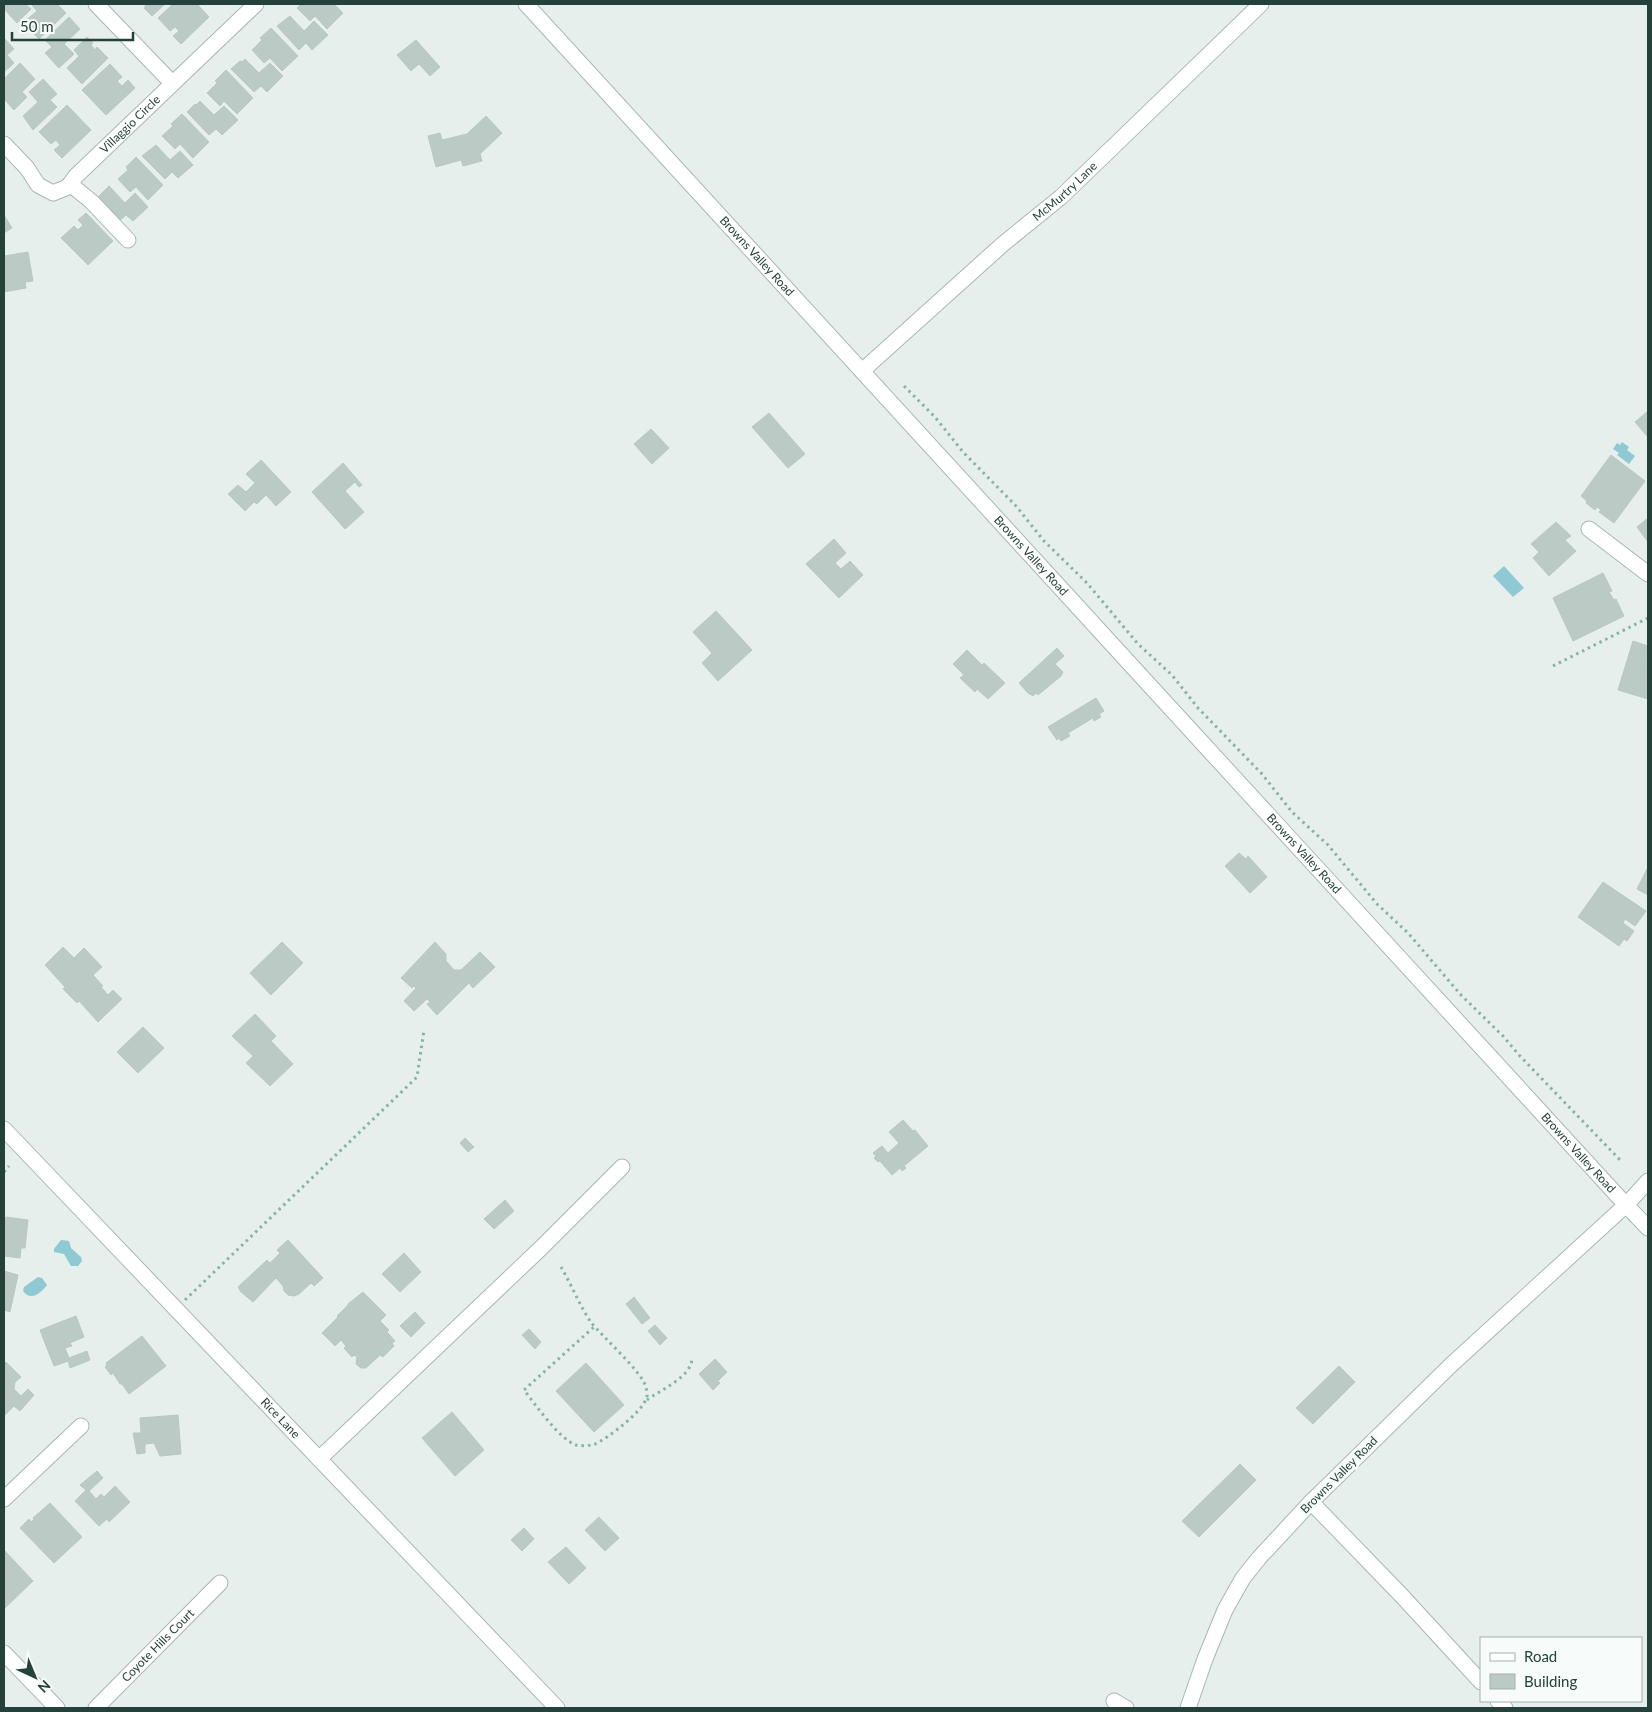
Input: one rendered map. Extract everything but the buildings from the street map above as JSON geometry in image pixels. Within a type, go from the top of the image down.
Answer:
[{"type":"street","points":[[96,4],[172,83]]},
{"type":"street","name":"Villaggio Circle","points":[[70,184],[172,83],[256,4]]},
{"type":"street","name":"Browns Valley Road","points":[[526,4],[1626,1205],[1451,1365],[1311,1502],[1258,1558],[1243,1578],[1225,1610],[1188,1708]]},
{"type":"street","name":"McMurtry Lane","points":[[862,371],[1004,244],[1061,197],[1261,4]]},
{"type":"street","points":[[4,144],[27,168],[38,185],[53,193],[68,187],[70,184],[92,202],[128,240]]},
{"type":"street","points":[[1589,529],[1648,574]]},
{"type":"street","name":"Rice Lane","points":[[4,1129],[557,1708]]},
{"type":"street","points":[[319,1459],[541,1248],[622,1167]]},
{"type":"street","points":[[1626,1205],[1648,1180]]},
{"type":"street","points":[[1626,1205],[1648,1188]]},
{"type":"street","points":[[1626,1205],[1648,1228]]},
{"type":"street","points":[[4,1499],[81,1426]]},
{"type":"street","points":[[1311,1502],[1402,1596],[1480,1681]]},
{"type":"street","name":"Coyote Hills Court","points":[[96,1708],[220,1583]]},
{"type":"street","points":[[4,1653],[57,1708]]},
{"type":"path","points":[[904,386],[935,417],[963,452],[1016,506],[1044,540],[1087,583],[1138,644],[1172,675],[1198,708],[1262,774],[1292,812],[1334,852],[1377,904],[1420,946],[1461,995],[1497,1030],[1519,1056],[1622,1162]]},
{"type":"path","points":[[1553,666],[1648,618]]},
{"type":"path","points":[[176,1309],[417,1077],[424,1030]]},
{"type":"path","points":[[4,1172],[9,1166]]},
{"type":"path","points":[[561,1267],[590,1321],[644,1381],[647,1395],[646,1400]]},
{"type":"path","points":[[595,1326],[524,1390],[565,1440],[576,1445],[595,1444],[628,1421],[646,1400],[677,1381],[686,1372],[692,1358]]},
{"type":"water","points":[[1622,442],[1629,447],[1627,450],[1635,456],[1629,464],[1617,455],[1619,453],[1613,449],[1617,443],[1620,445]]},
{"type":"water","points":[[1504,566],[1524,588],[1513,597],[1493,576]]},
{"type":"water","points":[[61,1240],[69,1241],[71,1248],[81,1257],[82,1261],[78,1266],[71,1266],[64,1254],[54,1252],[54,1249]]},
{"type":"water","points":[[38,1277],[42,1278],[47,1285],[36,1295],[29,1296],[23,1291],[24,1287]]}]
